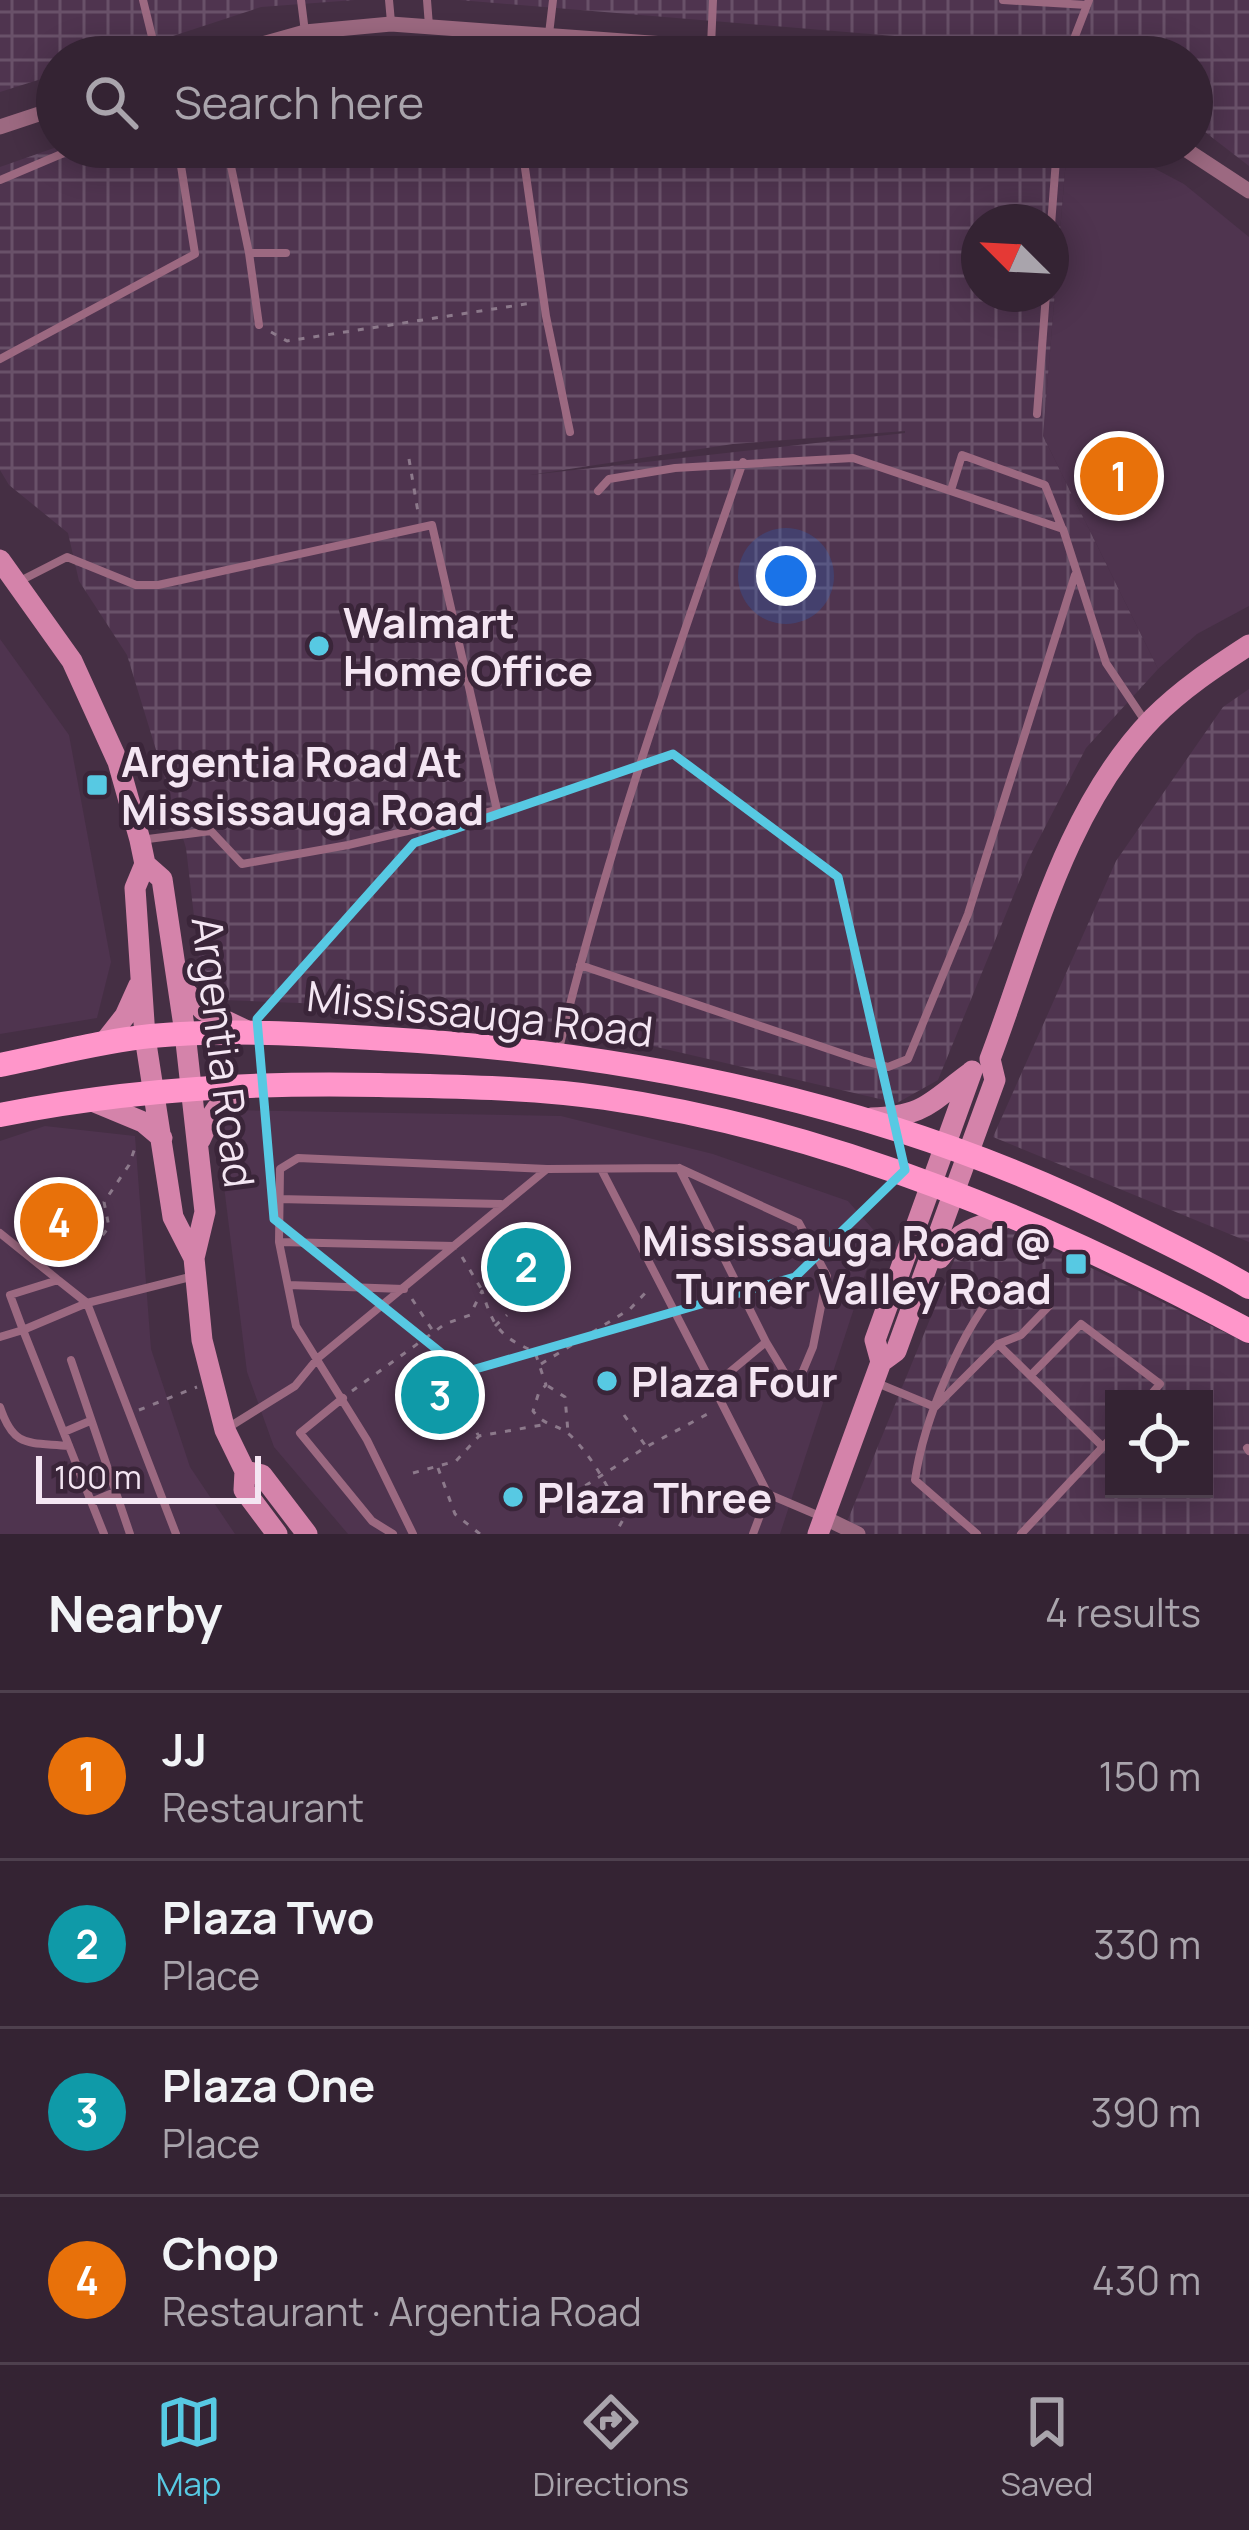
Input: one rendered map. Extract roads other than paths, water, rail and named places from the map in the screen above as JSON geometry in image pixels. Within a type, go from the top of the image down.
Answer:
[{"type":"main road","name":"Mississauga Road","points":[[0,1065],[145,1036],[245,1030],[458,1043],[670,1072],[865,1119],[958,1148],[1085,1202],[1249,1288]]},
{"type":"main road","name":"Mississauga Road","points":[[0,1115],[90,1100],[250,1085],[494,1088],[665,1108],[812,1145],[1013,1216],[1117,1261],[1249,1331]]},
{"type":"street","points":[[291,36],[391,24],[574,36]]},
{"type":"street","points":[[0,128],[36,116]]},
{"type":"street","points":[[1213,167],[1249,191]]},
{"type":"street","name":"Argentia Road","points":[[0,560],[72,661],[118,762],[145,864],[135,888],[140,984],[173,1217],[195,1266],[211,1382],[224,1430],[245,1471],[244,1490],[278,1534]]},
{"type":"street","points":[[865,1119],[918,1112],[981,1065],[1074,837],[1112,769],[1148,725],[1195,680],[1249,645]]},
{"type":"street","name":"Argentia Road","points":[[145,864],[162,879],[179,985],[205,1212],[195,1266]]},
{"type":"street","points":[[103,1044],[125,1016],[140,984]]},
{"type":"street","points":[[179,985],[203,1010],[245,1030]]},
{"type":"street","points":[[877,1372],[875,1340],[958,1148],[995,1080],[981,1065]]},
{"type":"street","points":[[198,1146],[212,1114],[227,1096],[250,1085]]},
{"type":"street","points":[[90,1100],[143,1122],[161,1138]]},
{"type":"street","points":[[859,1534],[821,1526],[877,1372],[896,1351],[918,1294],[942,1189]]},
{"type":"street","points":[[918,1294],[954,1237],[973,1226],[1013,1216]]},
{"type":"street","name":"Argentia Road","points":[[245,1471],[262,1475],[308,1534]]},
{"type":"lane","points":[[152,36],[144,2],[160,0]]},
{"type":"lane","points":[[301,0],[305,32]]},
{"type":"lane","points":[[388,0],[391,24]]},
{"type":"lane","points":[[427,0],[429,26]]},
{"type":"lane","points":[[549,34],[553,0]]},
{"type":"lane","points":[[711,36],[713,0]]},
{"type":"lane","points":[[1003,0],[1088,3],[1075,36]]},
{"type":"lane","points":[[0,180],[36,165]]},
{"type":"lane","points":[[0,359],[195,254],[181,168]]},
{"type":"lane","points":[[231,168],[259,325]]},
{"type":"lane","points":[[525,168],[544,301],[570,432]]},
{"type":"lane","points":[[1053,204],[1055,168]]},
{"type":"lane","points":[[249,253],[286,253]]},
{"type":"lane","points":[[1037,414],[1045,312]]},
{"type":"lane","points":[[951,490],[962,455],[1045,485],[1106,663],[1148,725]]},
{"type":"lane","points":[[598,491],[608,479],[743,462],[853,458],[1063,529]]},
{"type":"lane","points":[[557,1054],[645,749],[743,462]]},
{"type":"lane","points":[[16,583],[68,557],[136,585],[158,585],[432,525],[496,810],[242,864],[211,831],[140,840]]},
{"type":"lane","points":[[580,965],[864,1061],[888,1067],[908,1059],[968,914],[1076,575]]},
{"type":"lane","points":[[413,1534],[343,1398],[296,1326],[279,1242],[280,1168],[298,1158],[547,1169],[679,1168],[799,1223],[827,1276],[813,1347],[795,1390],[679,1168]]},
{"type":"lane","points":[[601,1168],[768,1494],[821,1526]]},
{"type":"lane","points":[[224,1430],[295,1386],[318,1358],[547,1169]]},
{"type":"lane","points":[[278,1199],[502,1204]]},
{"type":"lane","points":[[0,1233],[87,1303],[176,1534]]},
{"type":"lane","points":[[279,1242],[455,1246]]},
{"type":"lane","points":[[0,1337],[195,1266]]},
{"type":"lane","points":[[58,1280],[10,1295],[104,1534]]},
{"type":"lane","points":[[288,1285],[406,1289]]},
{"type":"lane","points":[[935,1407],[998,1344],[1021,1335],[1049,1306],[1002,1285],[981,1306],[935,1407],[920,1447],[915,1480],[977,1534]]},
{"type":"lane","points":[[1031,1376],[1081,1324],[1160,1384],[1155,1390]]},
{"type":"lane","points":[[712,1386],[766,1342]]},
{"type":"lane","points":[[998,1344],[1103,1447],[1021,1534]]},
{"type":"lane","points":[[71,1360],[130,1534]]},
{"type":"lane","points":[[877,1372],[935,1407]]},
{"type":"lane","points":[[343,1398],[300,1433],[372,1521],[393,1534]]},
{"type":"lane","points":[[0,1406],[8,1431],[21,1441],[69,1446]]},
{"type":"lane","points":[[64,1433],[90,1421]]},
{"type":"lane","points":[[91,1502],[115,1492]]},
{"type":"lane","points":[[752,1534],[768,1494]]},
{"type":"place","name":"JJ","points":[[1119,476]]},
{"type":"place","name":"Walmart Home Office","points":[[319,646]]},
{"type":"place","name":"Argentia Road At Mississauga Road","points":[[97,785]]},
{"type":"place","name":"Chop","points":[[59,1222]]},
{"type":"place","name":"Mississauga Road @ Turner Valley Road","points":[[1076,1264]]},
{"type":"place","name":"Plaza Two","points":[[526,1267]]},
{"type":"place","name":"Plaza Four","points":[[607,1381]]},
{"type":"place","name":"Plaza One","points":[[440,1395]]},
{"type":"place","name":"Plaza Three","points":[[513,1497]]}]
